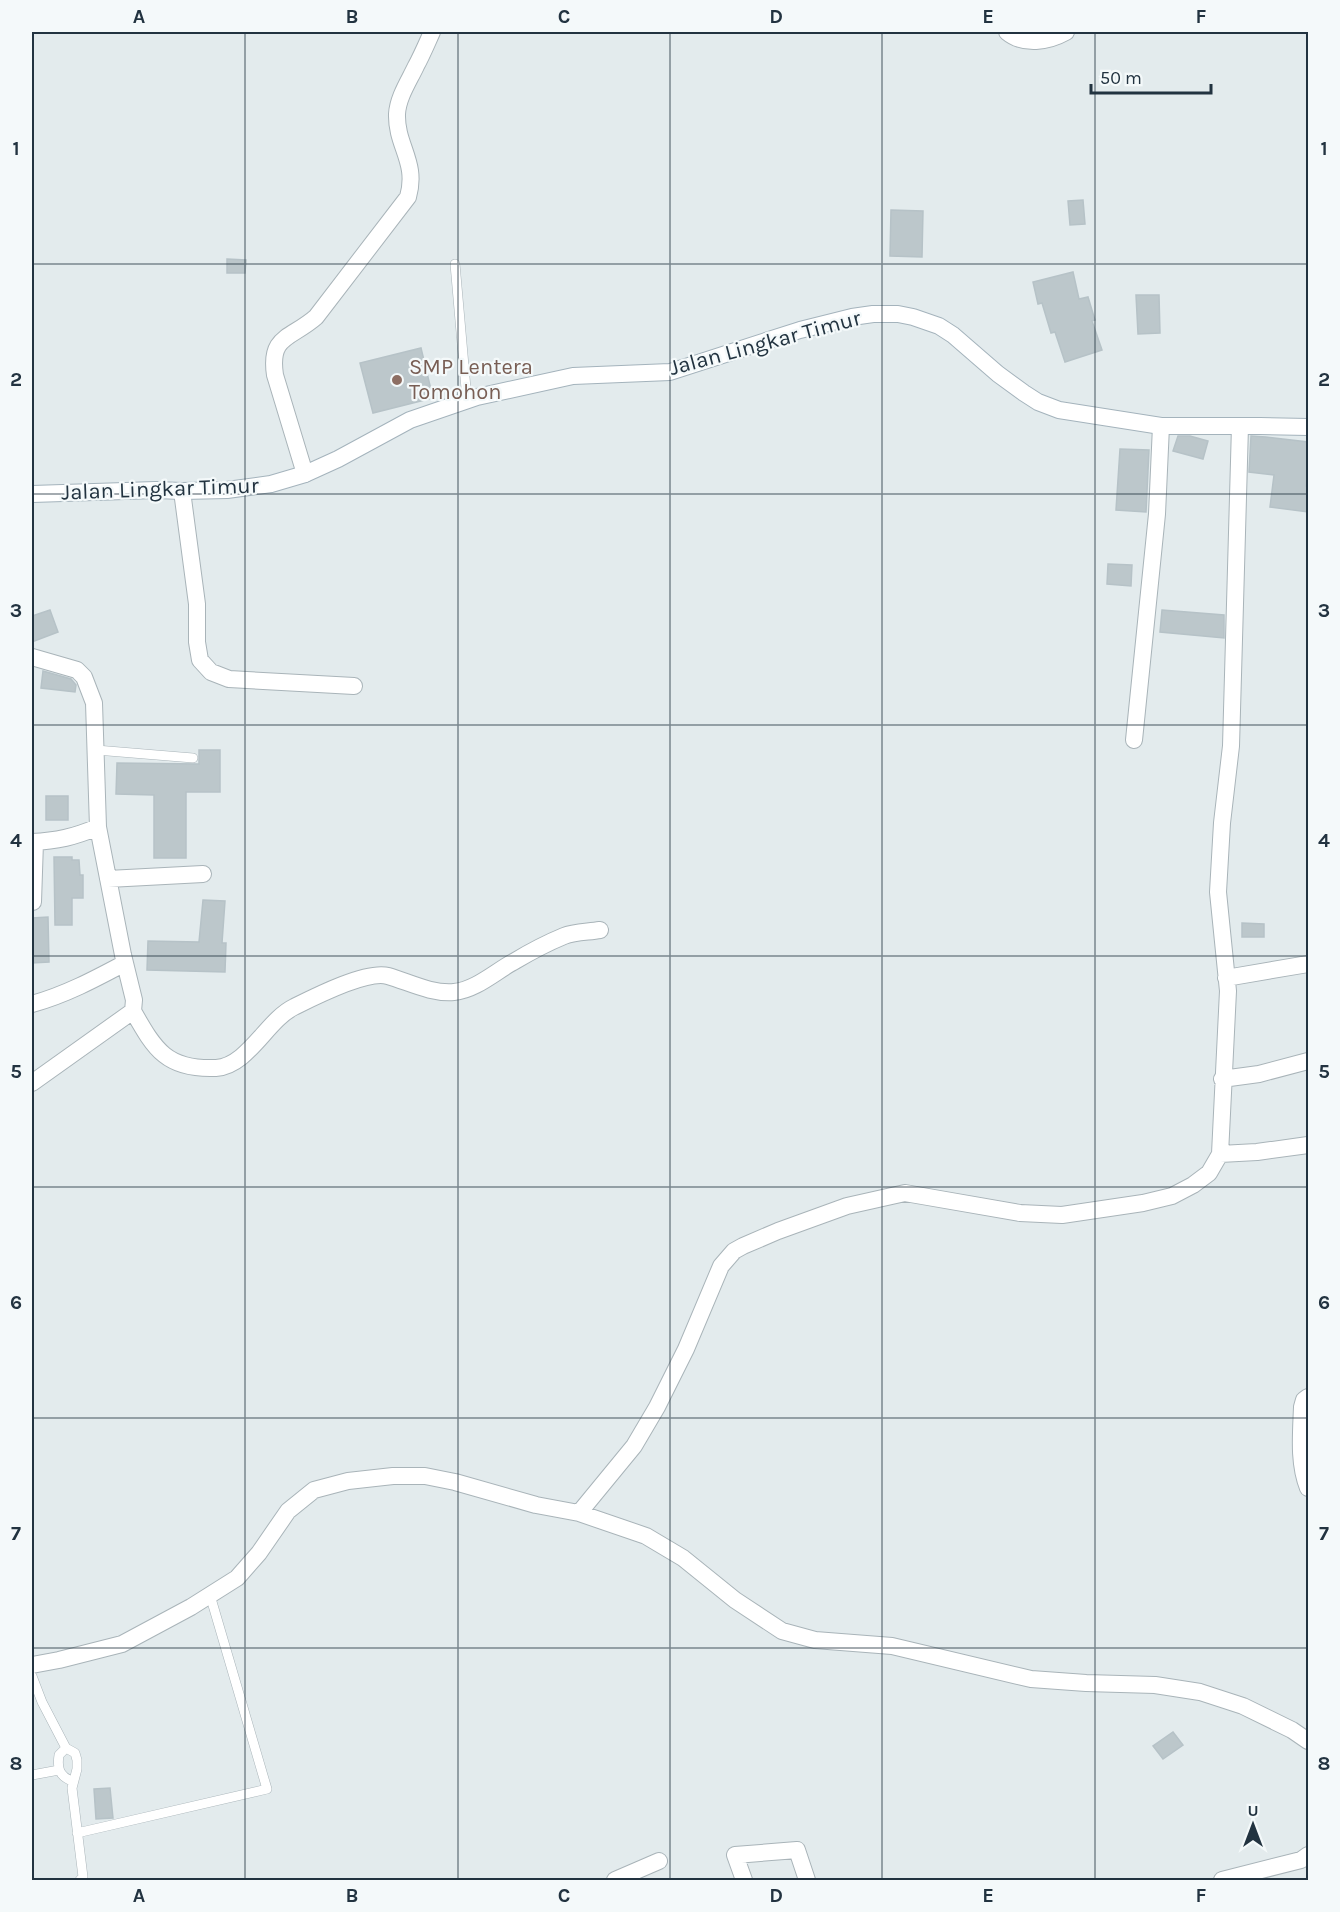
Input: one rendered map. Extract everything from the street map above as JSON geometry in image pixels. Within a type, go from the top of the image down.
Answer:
[{"type":"street","points":[[305,474],[275,375],[273,362],[275,350],[277,345],[316,317],[408,197],[411,187],[411,171],[400,140],[397,114],[406,85],[432,32]]},
{"type":"street","points":[[1007,32],[1015,38],[1037,41],[1066,32]]},
{"type":"street","name":"Jalan Lingkar Timur","points":[[32,494],[227,490],[271,484],[305,474],[410,420],[467,400],[524,385],[573,376],[670,372],[800,330],[873,314],[898,314],[939,326],[954,335],[998,375],[1038,402],[1059,410],[1161,426],[1308,427]]},
{"type":"street","points":[[1134,740],[1157,514],[1161,426]]},
{"type":"street","points":[[579,1513],[634,1446],[657,1407],[686,1349],[722,1266],[734,1251],[743,1246],[847,1206],[905,1193],[1020,1213],[1062,1215],[1143,1203],[1172,1196],[1209,1173],[1220,1154],[1228,991],[1218,892],[1231,746],[1240,426]]},
{"type":"street","points":[[182,491],[196,604],[200,660],[211,672],[229,679],[354,686]]},
{"type":"street","points":[[32,657],[81,672],[89,688],[94,703],[98,827],[134,1000],[133,1011],[147,1035],[169,1060],[196,1068],[220,1068],[234,1062],[250,1049],[287,1010],[360,979],[386,975],[415,986],[454,992],[477,984],[513,962],[565,936],[600,930]]},
{"type":"street","points":[[33,902],[33,842],[72,837],[98,827]]},
{"type":"street","points":[[108,879],[203,874]]},
{"type":"street","points":[[32,1005],[83,985],[125,963]]},
{"type":"street","points":[[1226,978],[1308,964]]},
{"type":"street","points":[[32,1083],[133,1011]]},
{"type":"street","points":[[1222,1079],[1259,1074],[1308,1061]]},
{"type":"street","points":[[1220,1154],[1308,1145]]},
{"type":"street","points":[[1308,1397],[1304,1400],[1302,1407],[1300,1450],[1308,1488]]},
{"type":"street","points":[[32,1665],[122,1644],[191,1607],[237,1578],[259,1553],[288,1510],[314,1490],[348,1481],[393,1476],[424,1476],[455,1482],[536,1505],[579,1513],[646,1536],[683,1558],[735,1600],[782,1631],[815,1641],[892,1646],[1031,1679],[1155,1685],[1200,1692],[1243,1706],[1292,1730],[1308,1741]]},
{"type":"street","points":[[744,1881],[735,1855],[797,1850],[807,1881]]},
{"type":"street","points":[[1222,1881],[1301,1860],[1308,1855]]},
{"type":"street","points":[[615,1881],[659,1862]]},
{"type":"lane","points":[[455,264],[467,400]]},
{"type":"lane","points":[[96,750],[193,758]]},
{"type":"lane","points":[[77,1833],[267,1790],[210,1595]]},
{"type":"lane","points":[[32,1676],[42,1702],[66,1748],[75,1754],[77,1760],[72,1788],[83,1877],[80,1881]]},
{"type":"lane","points":[[66,1748],[59,1755],[59,1770],[63,1776],[72,1781]]},
{"type":"lane","points":[[32,1775],[59,1770]]},
{"type":"building","points":[[1083,200],[1085,224],[1070,225],[1068,201]]},
{"type":"building","points":[[891,210],[923,211],[922,257],[890,256]]},
{"type":"building","points":[[227,259],[246,260],[245,273],[227,273]]},
{"type":"building","points":[[1073,272],[1079,299],[1088,297],[1095,320],[1092,321],[1102,350],[1065,362],[1055,332],[1051,333],[1042,303],[1038,304],[1033,282]]},
{"type":"building","points":[[1136,295],[1159,295],[1160,333],[1138,334]]},
{"type":"building","name":"SMP Lentera Tomohon","points":[[421,348],[433,398],[373,413],[360,363]]},
{"type":"building","points":[[1178,436],[1190,436],[1208,441],[1203,459],[1173,451]]},
{"type":"building","points":[[1251,436],[1308,442],[1306,486],[1308,486],[1308,512],[1270,507],[1274,475],[1249,472]]},
{"type":"building","points":[[1120,449],[1149,450],[1146,512],[1116,510]]},
{"type":"building","points":[[1108,564],[1132,565],[1131,586],[1107,584]]},
{"type":"building","points":[[50,610],[58,632],[32,642],[32,616]]},
{"type":"building","points":[[1162,610],[1224,615],[1224,638],[1160,632]]},
{"type":"building","points":[[43,671],[71,679],[76,685],[75,692],[41,688]]},
{"type":"building","points":[[199,750],[220,750],[220,792],[186,792],[186,858],[154,858],[154,795],[116,794],[117,763],[199,764]]},
{"type":"building","points":[[46,796],[68,796],[68,820],[46,820]]},
{"type":"building","points":[[54,857],[72,857],[72,860],[79,860],[80,875],[83,875],[83,898],[72,898],[72,925],[55,925]]},
{"type":"building","points":[[203,900],[225,901],[222,943],[226,943],[225,972],[147,970],[148,941],[199,942]]},
{"type":"building","points":[[48,917],[49,962],[32,963],[32,918]]},
{"type":"building","points":[[1242,923],[1264,924],[1264,937],[1242,937]]},
{"type":"building","points":[[1173,1732],[1183,1745],[1163,1759],[1153,1746]]},
{"type":"building","points":[[110,1788],[113,1818],[96,1819],[94,1789]]},
{"type":"place","name":"SMP Lentera Tomohon","points":[[397,380]]}]
